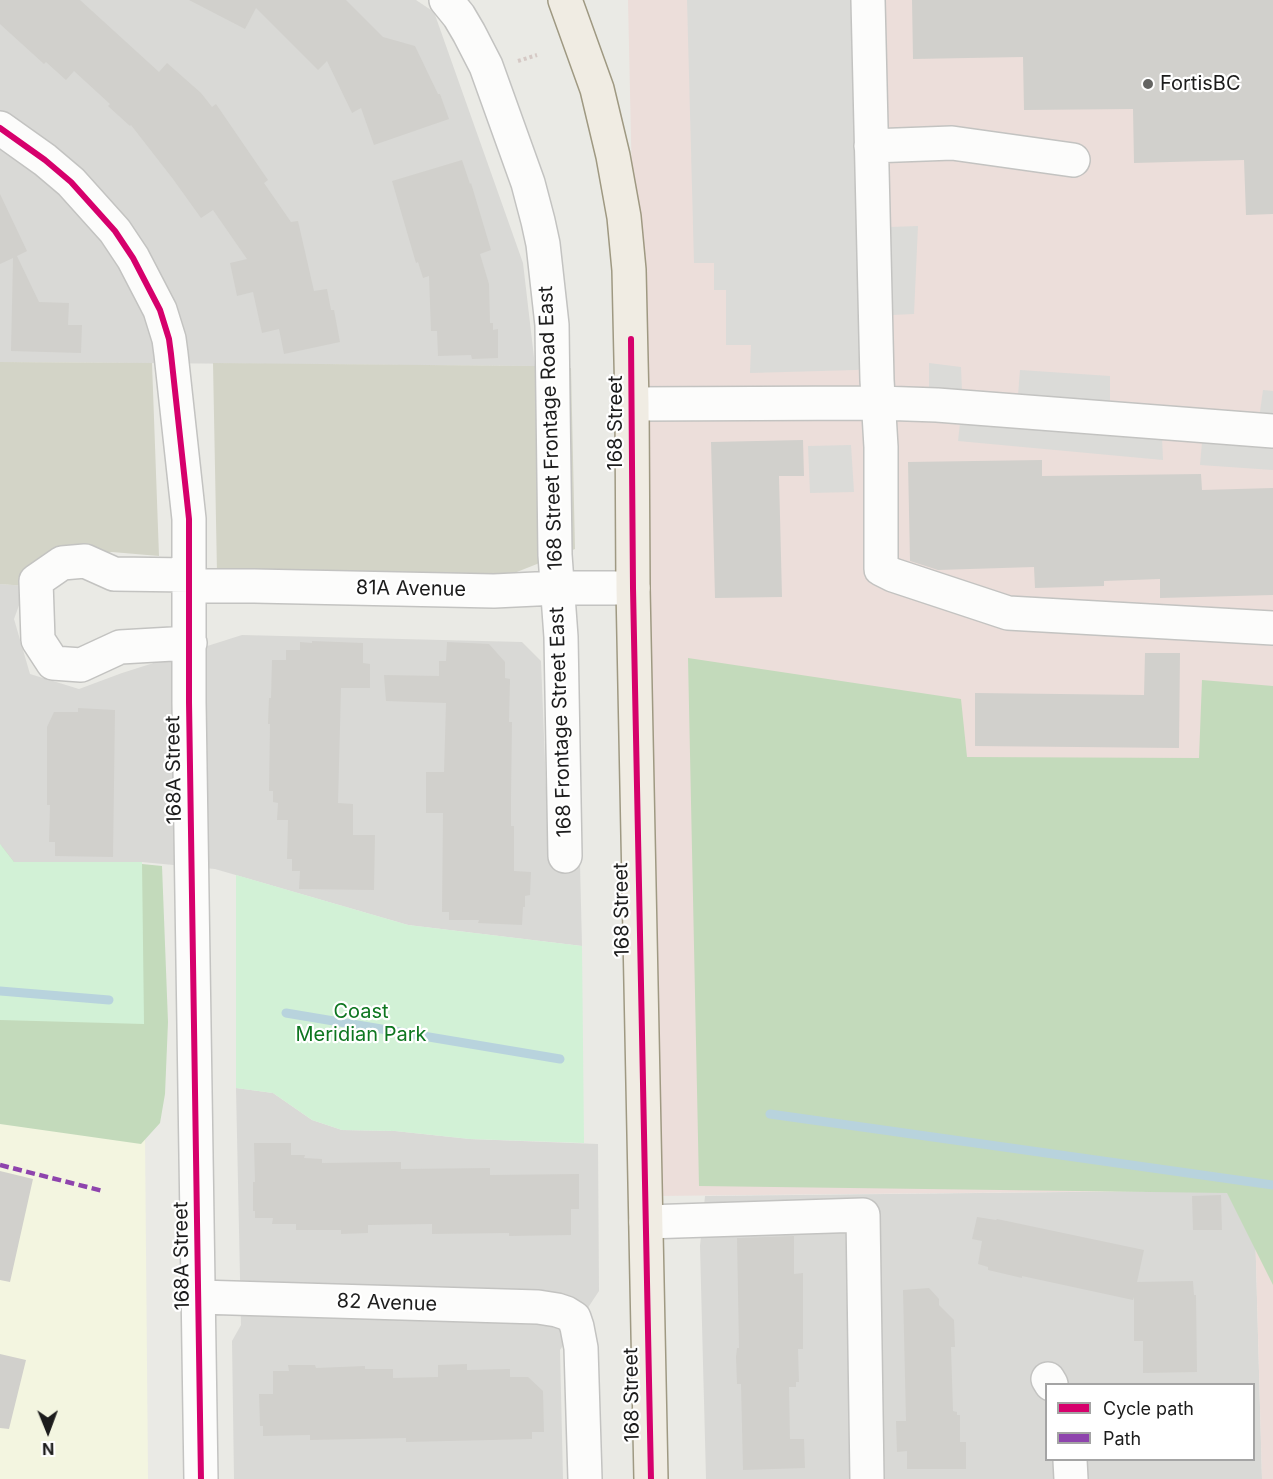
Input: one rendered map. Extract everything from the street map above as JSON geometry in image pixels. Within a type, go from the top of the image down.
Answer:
[{"type":"main road","name":"168 Street","points":[[565,0],[597,89],[614,156],[629,270],[651,1479]]},
{"type":"street","name":"168 Street Frontage Road East","points":[[446,0],[469,33],[486,66],[528,183],[541,232],[552,325],[557,588]]},
{"type":"street","points":[[868,0],[881,447],[881,569],[1008,614],[1273,628]]},
{"type":"street","name":"168A Street","points":[[0,128],[58,171],[115,231],[133,258],[160,310],[169,339],[189,519],[201,1479]]},
{"type":"street","points":[[871,146],[952,143],[1073,160]]},
{"type":"street","points":[[632,404],[879,403],[937,405],[1273,431]]},
{"type":"street","name":"81A Avenue","points":[[190,643],[120,647],[81,665],[53,663],[38,640],[36,581],[62,563],[85,561],[114,574],[255,586],[494,591],[633,588]]},
{"type":"street","name":"168 Frontage Street East","points":[[557,588],[561,638],[565,856]]},
{"type":"street","points":[[646,1222],[863,1215],[867,1479]]},
{"type":"street","name":"82 Avenue","points":[[199,1297],[544,1307],[574,1318],[580,1337],[582,1359],[585,1479]]},
{"type":"street","points":[[1070,1461],[1071,1479]]},
{"type":"shaded area","points":[[0,0],[416,0],[434,12],[523,263],[535,366],[0,362]]},
{"type":"shaded area","points":[[628,0],[1273,0],[1273,1479],[1262,1479],[1254,1190],[654,1196]]},
{"type":"shaded area","points":[[687,0],[885,0],[890,227],[918,226],[914,314],[892,315],[893,365],[856,370],[750,373],[751,345],[726,345],[726,290],[714,290],[714,263],[694,263]]},
{"type":"shaded area","points":[[0,362],[152,363],[159,556],[112,552],[51,563],[26,586],[0,584]]},
{"type":"shaded area","points":[[213,363],[571,368],[575,549],[494,581],[217,573]]},
{"type":"shaded area","points":[[929,363],[961,367],[962,391],[1018,395],[1020,370],[1110,376],[1110,405],[1259,419],[1263,390],[1273,391],[1273,470],[1200,465],[1202,442],[1162,437],[1163,460],[958,441],[960,423],[929,421]]},
{"type":"shaded area","points":[[851,445],[854,492],[810,493],[808,446]]},
{"type":"shaded area","points":[[0,584],[26,586],[14,619],[30,674],[79,689],[242,635],[522,642],[541,661],[549,864],[580,864],[582,946],[408,925],[215,869],[142,862],[13,862],[0,844]]},
{"type":"shaded area","points":[[0,1020],[144,1024],[148,1479],[0,1479]]},
{"type":"shaded area","points":[[236,1088],[273,1093],[312,1120],[342,1130],[395,1131],[470,1139],[598,1144],[599,1291],[560,1350],[563,1479],[234,1479],[232,1341],[241,1325]]},
{"type":"shaded area","points":[[1254,1190],[1262,1479],[706,1479],[700,1246],[705,1196]]},
{"type":"green space","points":[[688,658],[961,699],[967,757],[1199,758],[1202,680],[1273,686],[1273,1285],[1227,1193],[699,1186]]},
{"type":"green space","points":[[0,844],[14,862],[162,866],[168,1022],[165,1094],[160,1123],[141,1144],[0,1124]]},
{"type":"green space","points":[[0,844],[14,862],[142,862],[144,1024],[0,1020]]},
{"type":"green space","name":"Coast Meridian Park","points":[[236,875],[408,925],[582,946],[584,1143],[470,1139],[395,1131],[342,1130],[312,1120],[273,1093],[236,1088]]},
{"type":"building","points":[[0,0],[80,0],[159,72],[167,63],[201,93],[212,107],[216,104],[268,180],[264,183],[291,222],[298,221],[314,291],[327,289],[340,342],[284,354],[279,329],[262,333],[253,292],[237,296],[230,263],[247,259],[213,210],[201,218],[131,125],[108,106],[110,104],[74,71],[66,80],[46,62],[44,64],[0,24]]},
{"type":"building","points":[[189,0],[346,0],[383,37],[415,46],[440,94],[449,119],[374,145],[361,108],[352,113],[327,61],[318,70],[256,8],[245,29]]},
{"type":"building","name":"FortisBC","points":[[912,0],[1273,0],[1273,214],[1246,215],[1244,160],[1134,163],[1133,109],[1024,110],[1023,57],[913,59]]},
{"type":"building","points":[[462,160],[491,250],[480,254],[489,284],[490,323],[493,323],[493,330],[498,329],[498,358],[472,359],[471,355],[438,356],[437,331],[431,331],[429,276],[423,278],[418,262],[416,263],[392,181]]},
{"type":"building","points":[[0,194],[27,251],[17,256],[39,302],[69,303],[68,325],[82,325],[81,353],[11,351],[13,258],[0,264]]},
{"type":"building","points":[[803,440],[804,476],[779,476],[782,597],[715,598],[711,442]]},
{"type":"building","points":[[1042,460],[1042,476],[1201,474],[1202,490],[1273,488],[1273,595],[1160,598],[1160,579],[1104,581],[1104,586],[1035,588],[1034,567],[938,570],[910,561],[908,462]]},
{"type":"building","points":[[312,641],[363,643],[363,663],[370,664],[370,688],[341,688],[338,803],[353,804],[353,835],[375,835],[374,890],[299,889],[300,871],[292,871],[292,859],[287,859],[288,820],[277,820],[278,803],[273,802],[273,791],[269,791],[270,724],[268,724],[272,660],[286,660],[286,650],[300,650],[300,642],[312,643]]},
{"type":"building","points":[[447,642],[489,644],[505,662],[505,678],[510,679],[511,826],[514,826],[514,871],[531,872],[530,895],[525,896],[522,925],[478,923],[479,920],[449,920],[449,912],[442,912],[443,813],[426,813],[426,772],[444,772],[446,703],[386,701],[384,675],[439,676],[439,661],[446,661]]},
{"type":"building","points":[[1145,653],[1180,653],[1179,748],[975,746],[975,693],[1144,695]]},
{"type":"building","points":[[78,708],[115,710],[113,857],[55,856],[55,842],[49,842],[47,727],[54,712],[78,712]]},
{"type":"building","points":[[254,1143],[291,1143],[291,1155],[322,1159],[322,1163],[401,1162],[401,1169],[490,1168],[490,1175],[579,1174],[579,1209],[571,1209],[571,1235],[432,1234],[432,1224],[368,1225],[368,1233],[341,1234],[341,1230],[296,1230],[296,1224],[272,1224],[273,1218],[255,1218],[255,1211],[253,1211]]},
{"type":"building","points":[[0,1171],[33,1179],[10,1282],[0,1280]]},
{"type":"building","points":[[1221,1195],[1222,1230],[1193,1230],[1192,1196]]},
{"type":"building","points":[[977,1217],[997,1219],[1144,1250],[1137,1282],[1193,1281],[1194,1295],[1196,1295],[1197,1372],[1143,1373],[1143,1341],[1134,1341],[1134,1297],[1133,1300],[1022,1276],[1022,1278],[988,1270],[988,1267],[978,1264],[982,1241],[972,1239]]},
{"type":"building","points":[[794,1236],[794,1274],[803,1273],[803,1349],[798,1349],[799,1382],[796,1382],[796,1387],[789,1387],[790,1439],[804,1439],[805,1468],[743,1470],[741,1384],[737,1384],[736,1357],[737,1348],[739,1348],[737,1238]]},
{"type":"building","points":[[929,1288],[939,1299],[939,1305],[954,1320],[955,1347],[951,1347],[953,1411],[960,1415],[960,1442],[966,1442],[966,1469],[907,1469],[907,1451],[897,1452],[896,1421],[906,1421],[903,1290]]},
{"type":"building","points":[[0,1354],[26,1360],[9,1429],[0,1428]]},
{"type":"building","points":[[467,1364],[467,1370],[510,1369],[510,1377],[528,1377],[543,1391],[544,1432],[532,1432],[532,1439],[406,1442],[406,1438],[310,1440],[310,1435],[263,1436],[263,1426],[260,1426],[259,1394],[273,1394],[273,1371],[289,1371],[288,1365],[315,1365],[316,1368],[365,1366],[365,1369],[393,1369],[393,1378],[438,1377],[438,1365]]},
{"type":"waterway","points":[[0,991],[109,1000]]},
{"type":"waterway","points":[[286,1013],[560,1059]]},
{"type":"waterway","points":[[770,1114],[1273,1185]]},
{"type":"marked path","points":[[0,1165],[103,1191]]},
{"type":"cycle path","points":[[0,128],[71,182],[115,231],[133,258],[160,310],[169,339],[189,519],[189,702],[201,1479]]},
{"type":"cycle path","points":[[631,339],[633,588],[651,1479]]},
{"type":"place","name":"FortisBC","points":[[1148,84]]}]
